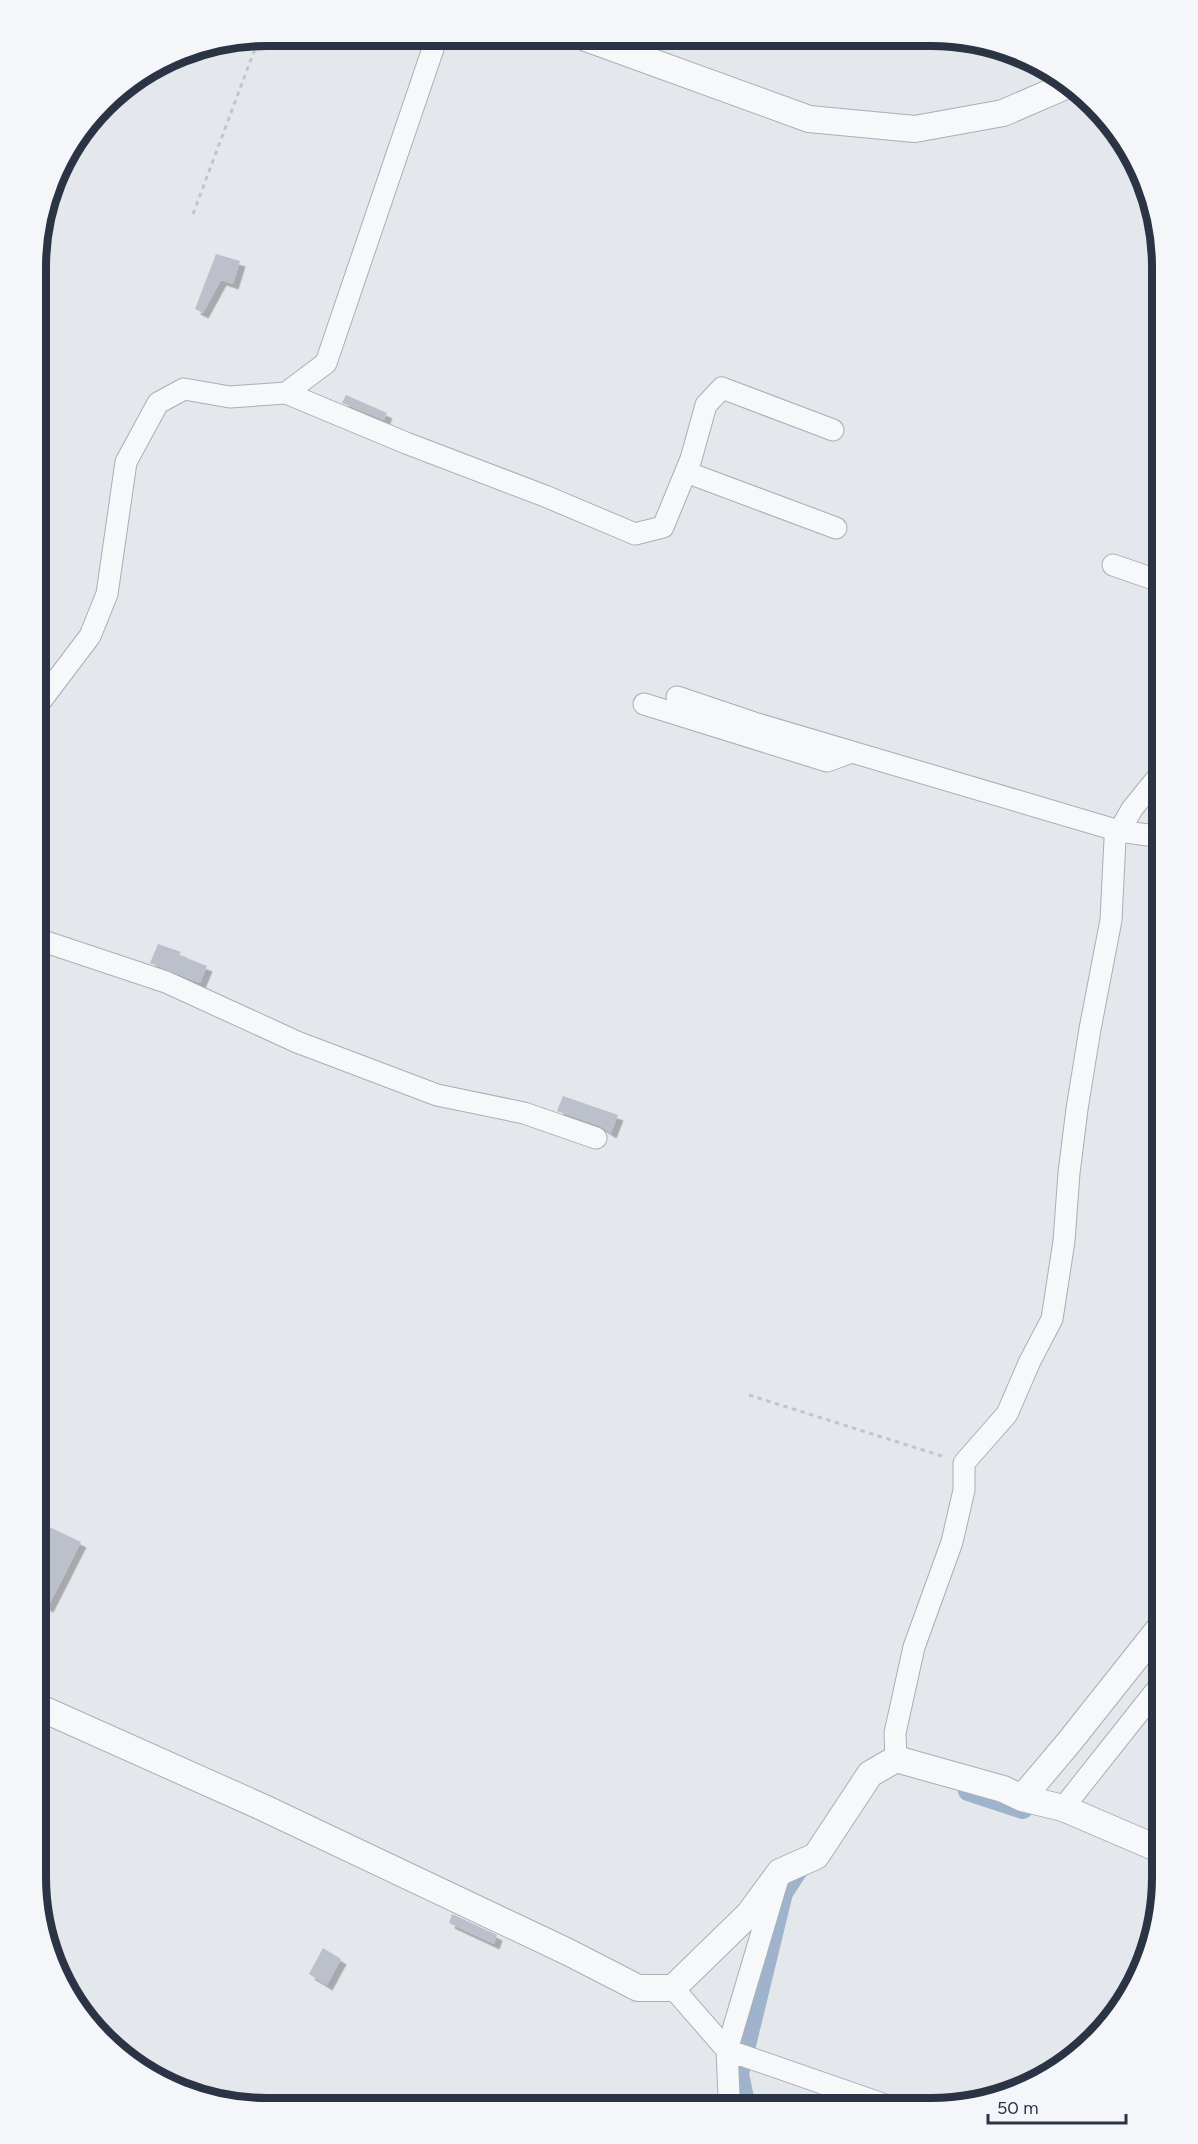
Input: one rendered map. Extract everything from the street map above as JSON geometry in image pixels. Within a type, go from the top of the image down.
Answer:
[{"type":"street","points":[[286,393],[326,363],[434,46]]},
{"type":"street","points":[[608,46],[809,119],[915,129],[1002,113],[1060,88]]},
{"type":"street","points":[[46,694],[90,636],[107,594],[126,462],[158,403],[184,389],[230,397],[286,393],[406,443],[546,496],[635,534],[663,528],[686,472],[706,405],[722,388],[833,430]]},
{"type":"street","points":[[686,472],[836,528]]},
{"type":"street","points":[[1113,565],[1152,579]]},
{"type":"street","points":[[677,697],[754,723],[1119,831],[1152,836]]},
{"type":"street","points":[[644,704],[827,761],[852,752]]},
{"type":"street","points":[[896,1759],[895,1733],[914,1647],[952,1542],[964,1490],[964,1463],[1007,1414],[1030,1360],[1052,1319],[1064,1241],[1077,1109],[1111,920],[1115,839],[1132,809],[1152,784]]},
{"type":"street","points":[[46,942],[166,982],[297,1042],[437,1095],[524,1113],[596,1138]]},
{"type":"street","points":[[1022,1798],[1152,1638]]},
{"type":"street","points":[[1064,1808],[1152,1696]]},
{"type":"street","points":[[46,1710],[262,1807],[568,1952],[638,1988],[673,1988],[749,1914],[780,1872],[816,1856],[870,1774],[896,1759],[1003,1789],[1022,1798],[1064,1808],[1152,1846]]},
{"type":"street","points":[[730,2098],[720,2043],[738,2013],[780,1872]]},
{"type":"street","points":[[673,1988],[720,2043],[866,2098]]},
{"type":"path","points":[[193,214],[256,47]]},
{"type":"path","points":[[749,1395],[964,1463]]},
{"type":"building","points":[[216,254],[240,261],[233,284],[221,280],[203,313],[195,309]]},
{"type":"building","points":[[346,395],[387,413],[384,420],[342,403]]},
{"type":"building","points":[[158,944],[181,952],[179,955],[207,966],[200,983],[150,963]]},
{"type":"building","points":[[563,1096],[618,1115],[611,1133],[600,1126],[557,1111]]},
{"type":"building","points":[[46,1525],[81,1542],[48,1607],[46,1606]]},
{"type":"building","points":[[452,1914],[497,1935],[494,1944],[449,1923]]},
{"type":"building","points":[[323,1948],[341,1959],[327,1985],[309,1974]]},
{"type":"waterway","points":[[968,1791],[1023,1809],[1025,1807]]},
{"type":"waterway","points":[[744,2098],[739,2074],[783,1893],[805,1859]]}]
